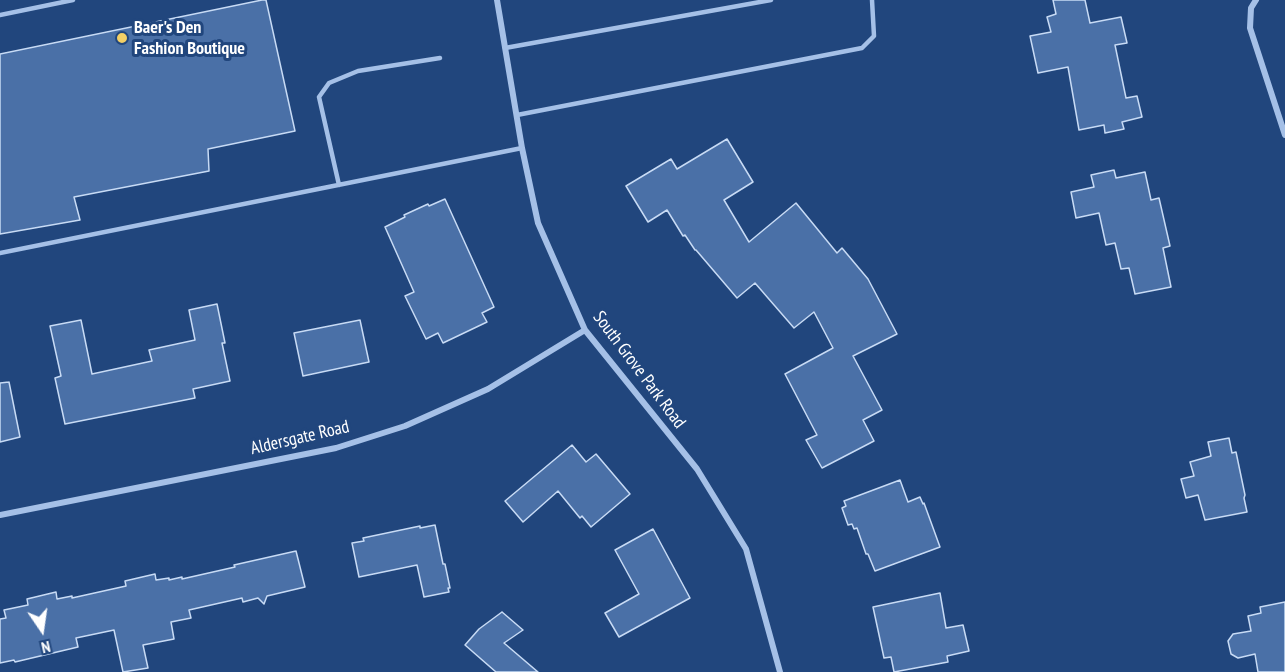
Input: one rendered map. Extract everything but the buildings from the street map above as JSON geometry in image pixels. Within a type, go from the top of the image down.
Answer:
[{"type":"street","name":"South Grove Park Road","points":[[497,0],[522,148],[538,223],[585,330],[697,469],[746,549],[780,672]]},
{"type":"street","points":[[1256,0],[1251,8],[1250,28],[1285,135]]},
{"type":"street","name":"Aldersgate Road","points":[[0,515],[336,448],[405,426],[488,389],[585,330]]},
{"type":"lane","points":[[0,15],[72,0]]},
{"type":"lane","points":[[505,48],[771,0]]},
{"type":"lane","points":[[517,115],[862,48],[874,36],[872,0]]},
{"type":"lane","points":[[339,185],[319,97],[329,83],[358,71],[440,58]]},
{"type":"lane","points":[[0,253],[522,148]]},
{"type":"place","name":"Baer's Den Fashion Boutique","points":[[122,38]]}]
